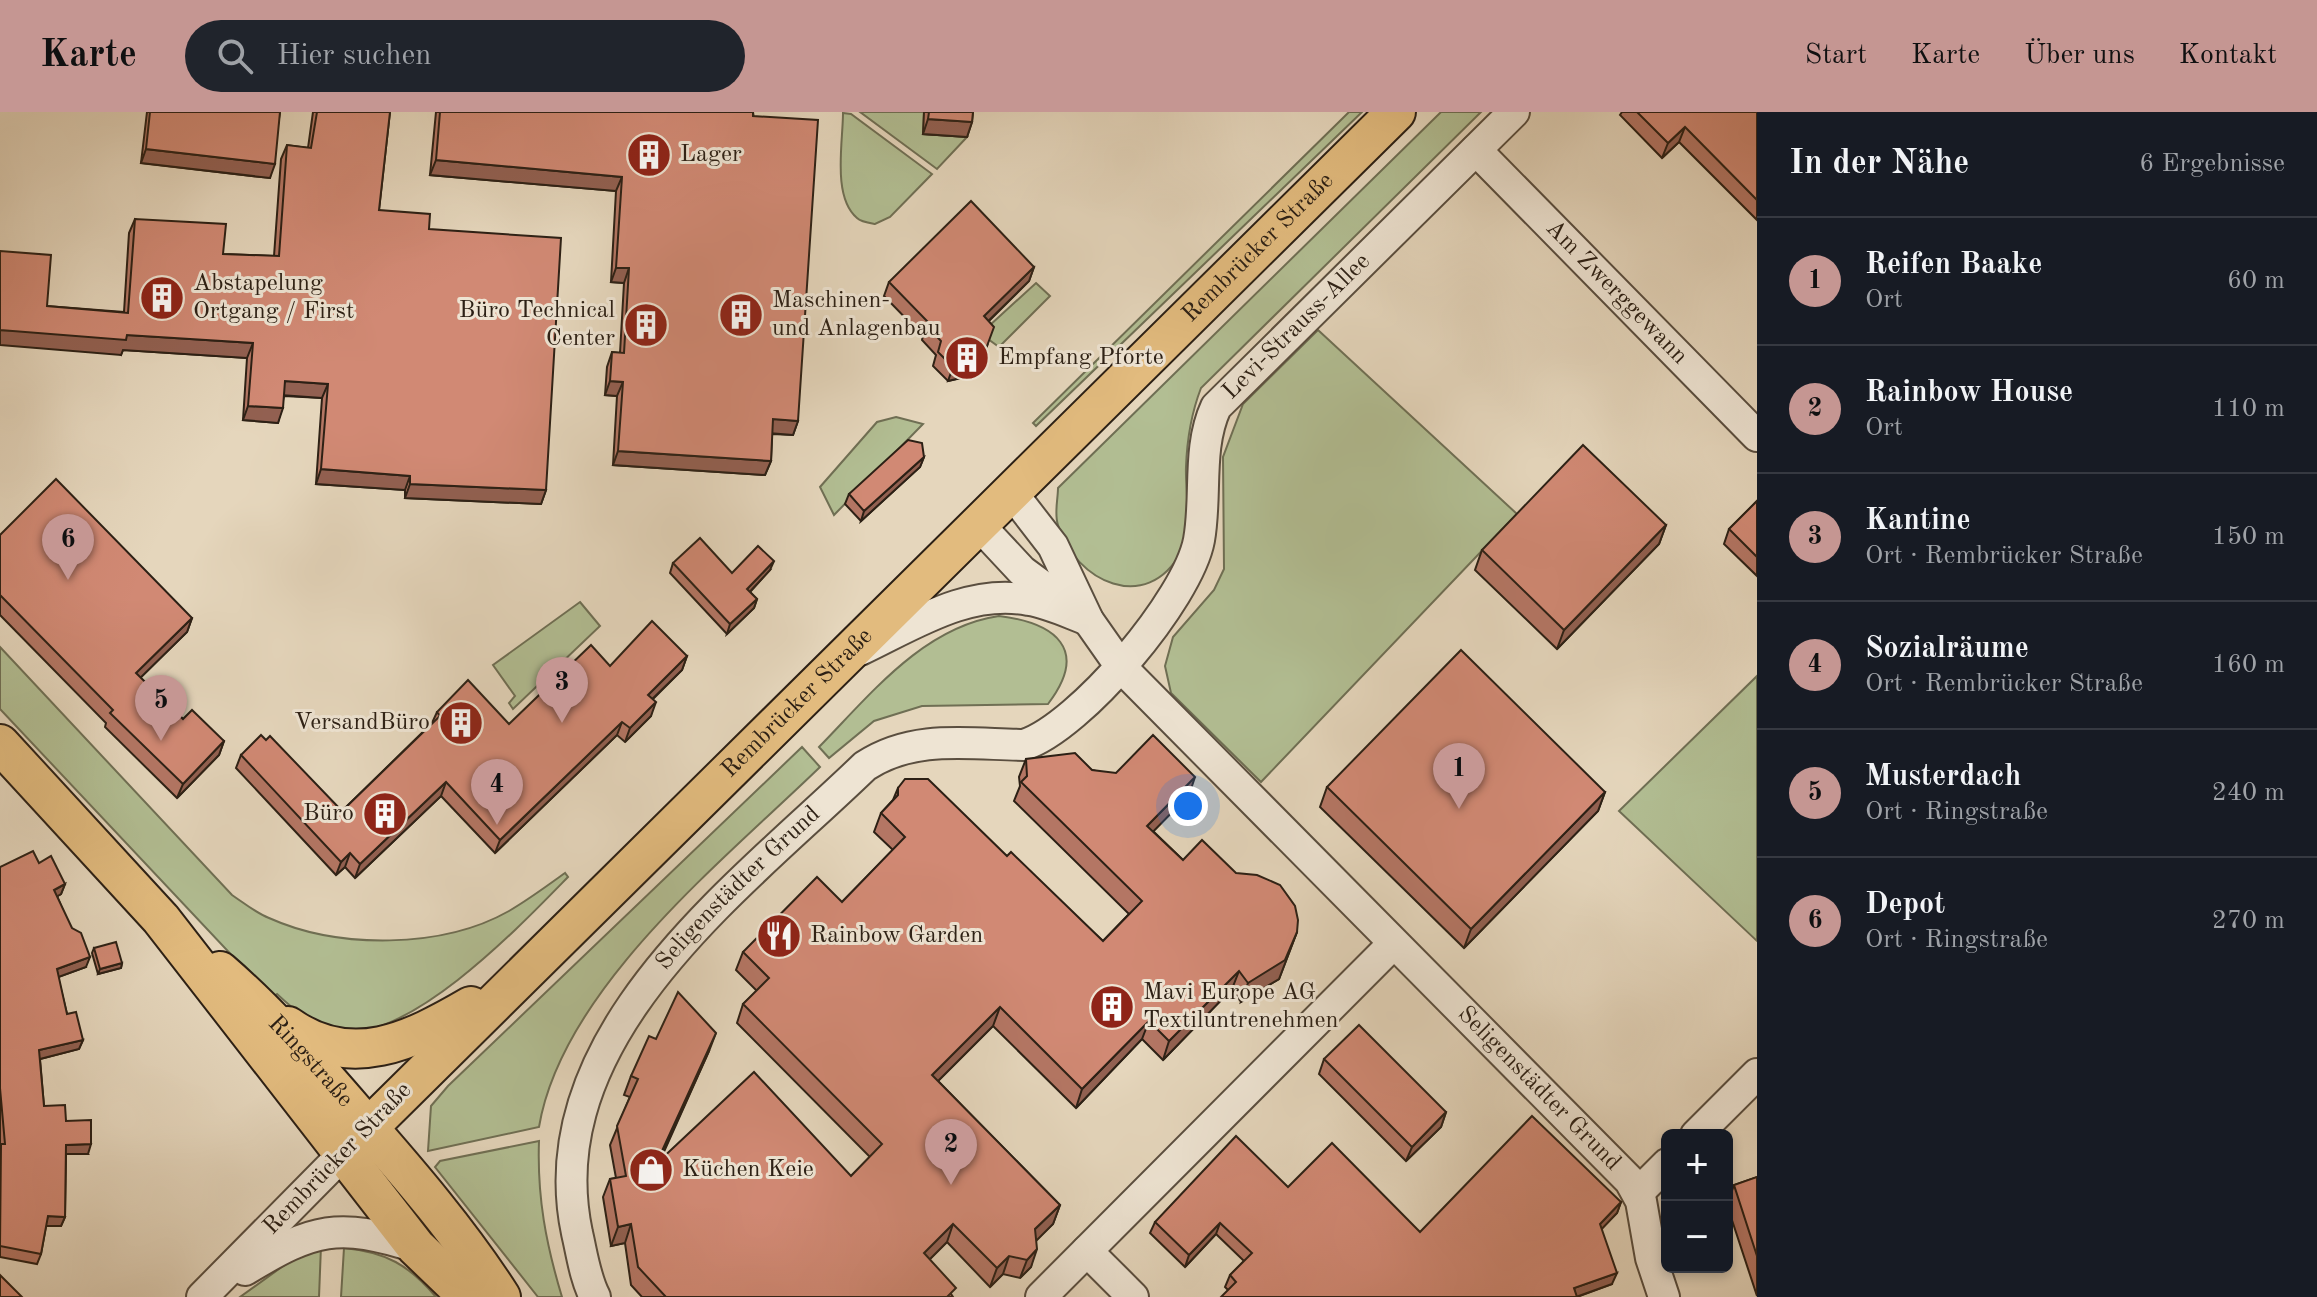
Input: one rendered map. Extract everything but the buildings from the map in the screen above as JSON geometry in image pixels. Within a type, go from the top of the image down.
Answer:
[{"type":"main road","name":"Rembrücker Straße","points":[[368,1128],[1396,112]]},
{"type":"main road","name":"Ringstraße","points":[[0,744],[161,919],[416,1247],[468,1297]]},
{"type":"main road","name":"Ringstraße","points":[[161,919],[267,1011],[476,1258],[501,1297]]},
{"type":"main road","points":[[267,1011],[302,1036],[328,1047],[370,1050],[425,1033],[533,964]]},
{"type":"street","name":"Levi-Strauss-Allee","points":[[1121,667],[1191,565],[1203,514],[1209,423],[1216,407],[1514,112]]},
{"type":"street","name":"Am Zwerggewann","points":[[1476,150],[1757,436]]},
{"type":"street","name":"Seligenstädter Grund","points":[[1012,493],[1053,546],[1088,620],[1121,667],[1392,945],[1619,1168],[1638,1193],[1651,1258],[1664,1297]]},
{"type":"street","points":[[980,526],[1022,571],[1088,620]]},
{"type":"street","points":[[847,657],[962,603],[989,597],[1032,600],[1088,620]]},
{"type":"street","name":"Seligenstädter Grund","points":[[595,1297],[573,1211],[570,1178],[575,1126],[591,1080],[610,1041],[669,957],[708,915],[875,759],[907,745],[1024,745],[1042,739],[1075,713],[1121,667]]},
{"type":"street","points":[[1041,1297],[1392,945]]},
{"type":"street","points":[[1702,1129],[1757,1074]]},
{"type":"street","name":"Rembrücker Straße","points":[[205,1297],[368,1128]]},
{"type":"street","points":[[1638,1193],[1661,1170]]},
{"type":"street","points":[[205,1297],[284,1246],[312,1235],[360,1232],[416,1247]]},
{"type":"street","points":[[1087,1251],[1133,1297]]},
{"type":"green space","points":[[860,112],[924,112],[923,134],[967,137],[937,169]]},
{"type":"green space","points":[[1349,112],[1362,112],[1036,426],[1033,423]]},
{"type":"green space","points":[[1441,112],[1481,112],[1201,388],[1187,446],[1187,533],[1181,552],[1167,571],[1150,582],[1132,586],[1113,584],[1095,575],[1067,545],[1058,525],[1058,488]]},
{"type":"green space","points":[[843,113],[851,114],[932,174],[890,217],[875,224],[857,218],[844,197],[841,168]]},
{"type":"green space","points":[[1036,283],[1050,296],[999,347],[988,339],[989,326]]},
{"type":"green space","points":[[1318,330],[1517,514],[1261,782],[1171,693],[1165,666],[1173,637],[1214,590],[1224,569],[1223,457],[1243,404]]},
{"type":"green space","points":[[896,417],[923,424],[834,515],[820,487],[877,422]]},
{"type":"green space","points":[[580,602],[600,626],[513,709],[509,703],[515,696],[493,665]]},
{"type":"green space","points":[[999,616],[1036,625],[1060,642],[1066,654],[1066,668],[1048,704],[922,706],[874,721],[829,758],[819,747],[878,686],[922,649],[946,634]]},
{"type":"green space","points":[[0,647],[232,895],[269,918],[326,935],[390,940],[422,938],[482,923],[516,907],[565,873],[568,877],[493,950],[430,1000],[368,1030],[339,1032],[322,1027],[277,994],[272,998],[0,709]]},
{"type":"green space","points":[[1757,676],[1757,941],[1619,811]]},
{"type":"green space","points":[[802,747],[820,767],[695,886],[612,977],[579,1026],[554,1076],[539,1127],[428,1151],[431,1106],[448,1086]]},
{"type":"green space","points":[[539,1141],[544,1220],[562,1297],[538,1297],[435,1167],[440,1161]]},
{"type":"green space","points":[[321,1246],[319,1297],[240,1297],[297,1256]]},
{"type":"green space","points":[[344,1248],[372,1253],[396,1262],[416,1276],[436,1297],[341,1297]]},
{"type":"place","name":"Lager","points":[[649,155]]},
{"type":"place","name":"Abstapelung Ortgang / First","points":[[162,298]]},
{"type":"place","name":"Maschinen- und Anlagenbau","points":[[741,315]]},
{"type":"place","name":"Büro Technical Center","points":[[646,325]]},
{"type":"place","name":"Empfang Pforte","points":[[967,358]]},
{"type":"place","name":"Depot","points":[[68,580]]},
{"type":"place","name":"VersandBüro","points":[[461,723]]},
{"type":"place","name":"Kantine","points":[[562,723]]},
{"type":"place","name":"Musterdach","points":[[161,741]]},
{"type":"place","name":"Reifen Baake","points":[[1459,809]]},
{"type":"place","name":"Büro","points":[[385,814]]},
{"type":"place","name":"Sozialräume","points":[[497,825]]},
{"type":"place","name":"Rainbow Garden","points":[[779,936]]},
{"type":"place","name":"Mavi Europe AG Textiluntrenehmen","points":[[1112,1007]]},
{"type":"place","name":"Küchen Keie","points":[[651,1170]]},
{"type":"place","name":"Rainbow House","points":[[951,1185]]}]
